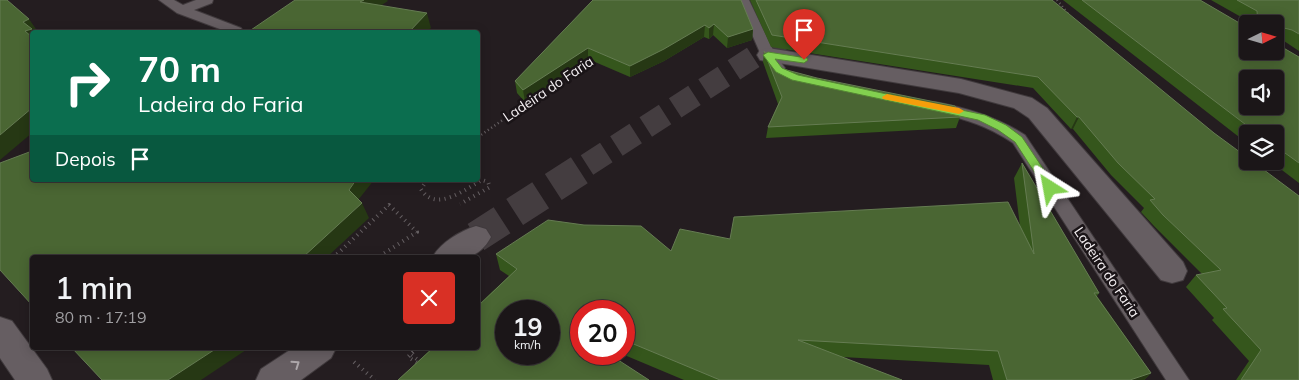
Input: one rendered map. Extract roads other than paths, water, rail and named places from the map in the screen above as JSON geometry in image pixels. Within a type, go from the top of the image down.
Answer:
[{"type":"street","points":[[768,55],[961,86],[1023,103],[1038,113],[1172,271]]},
{"type":"street","points":[[451,255],[476,237]]},
{"type":"street","points":[[0,331],[35,380]]},
{"type":"street","points":[[273,380],[316,350]]},
{"type":"lane","points":[[165,0],[182,10],[233,30]]},
{"type":"lane","points":[[182,10],[207,0]]},
{"type":"lane","points":[[743,0],[768,55],[779,70],[795,78]]},
{"type":"lane","name":"Ladeira do Faria","points":[[917,103],[981,117],[1018,139],[1178,380]]},
{"type":"tunnel","points":[[587,165],[842,0]]},
{"type":"tunnel","points":[[476,237],[589,164]]}]
